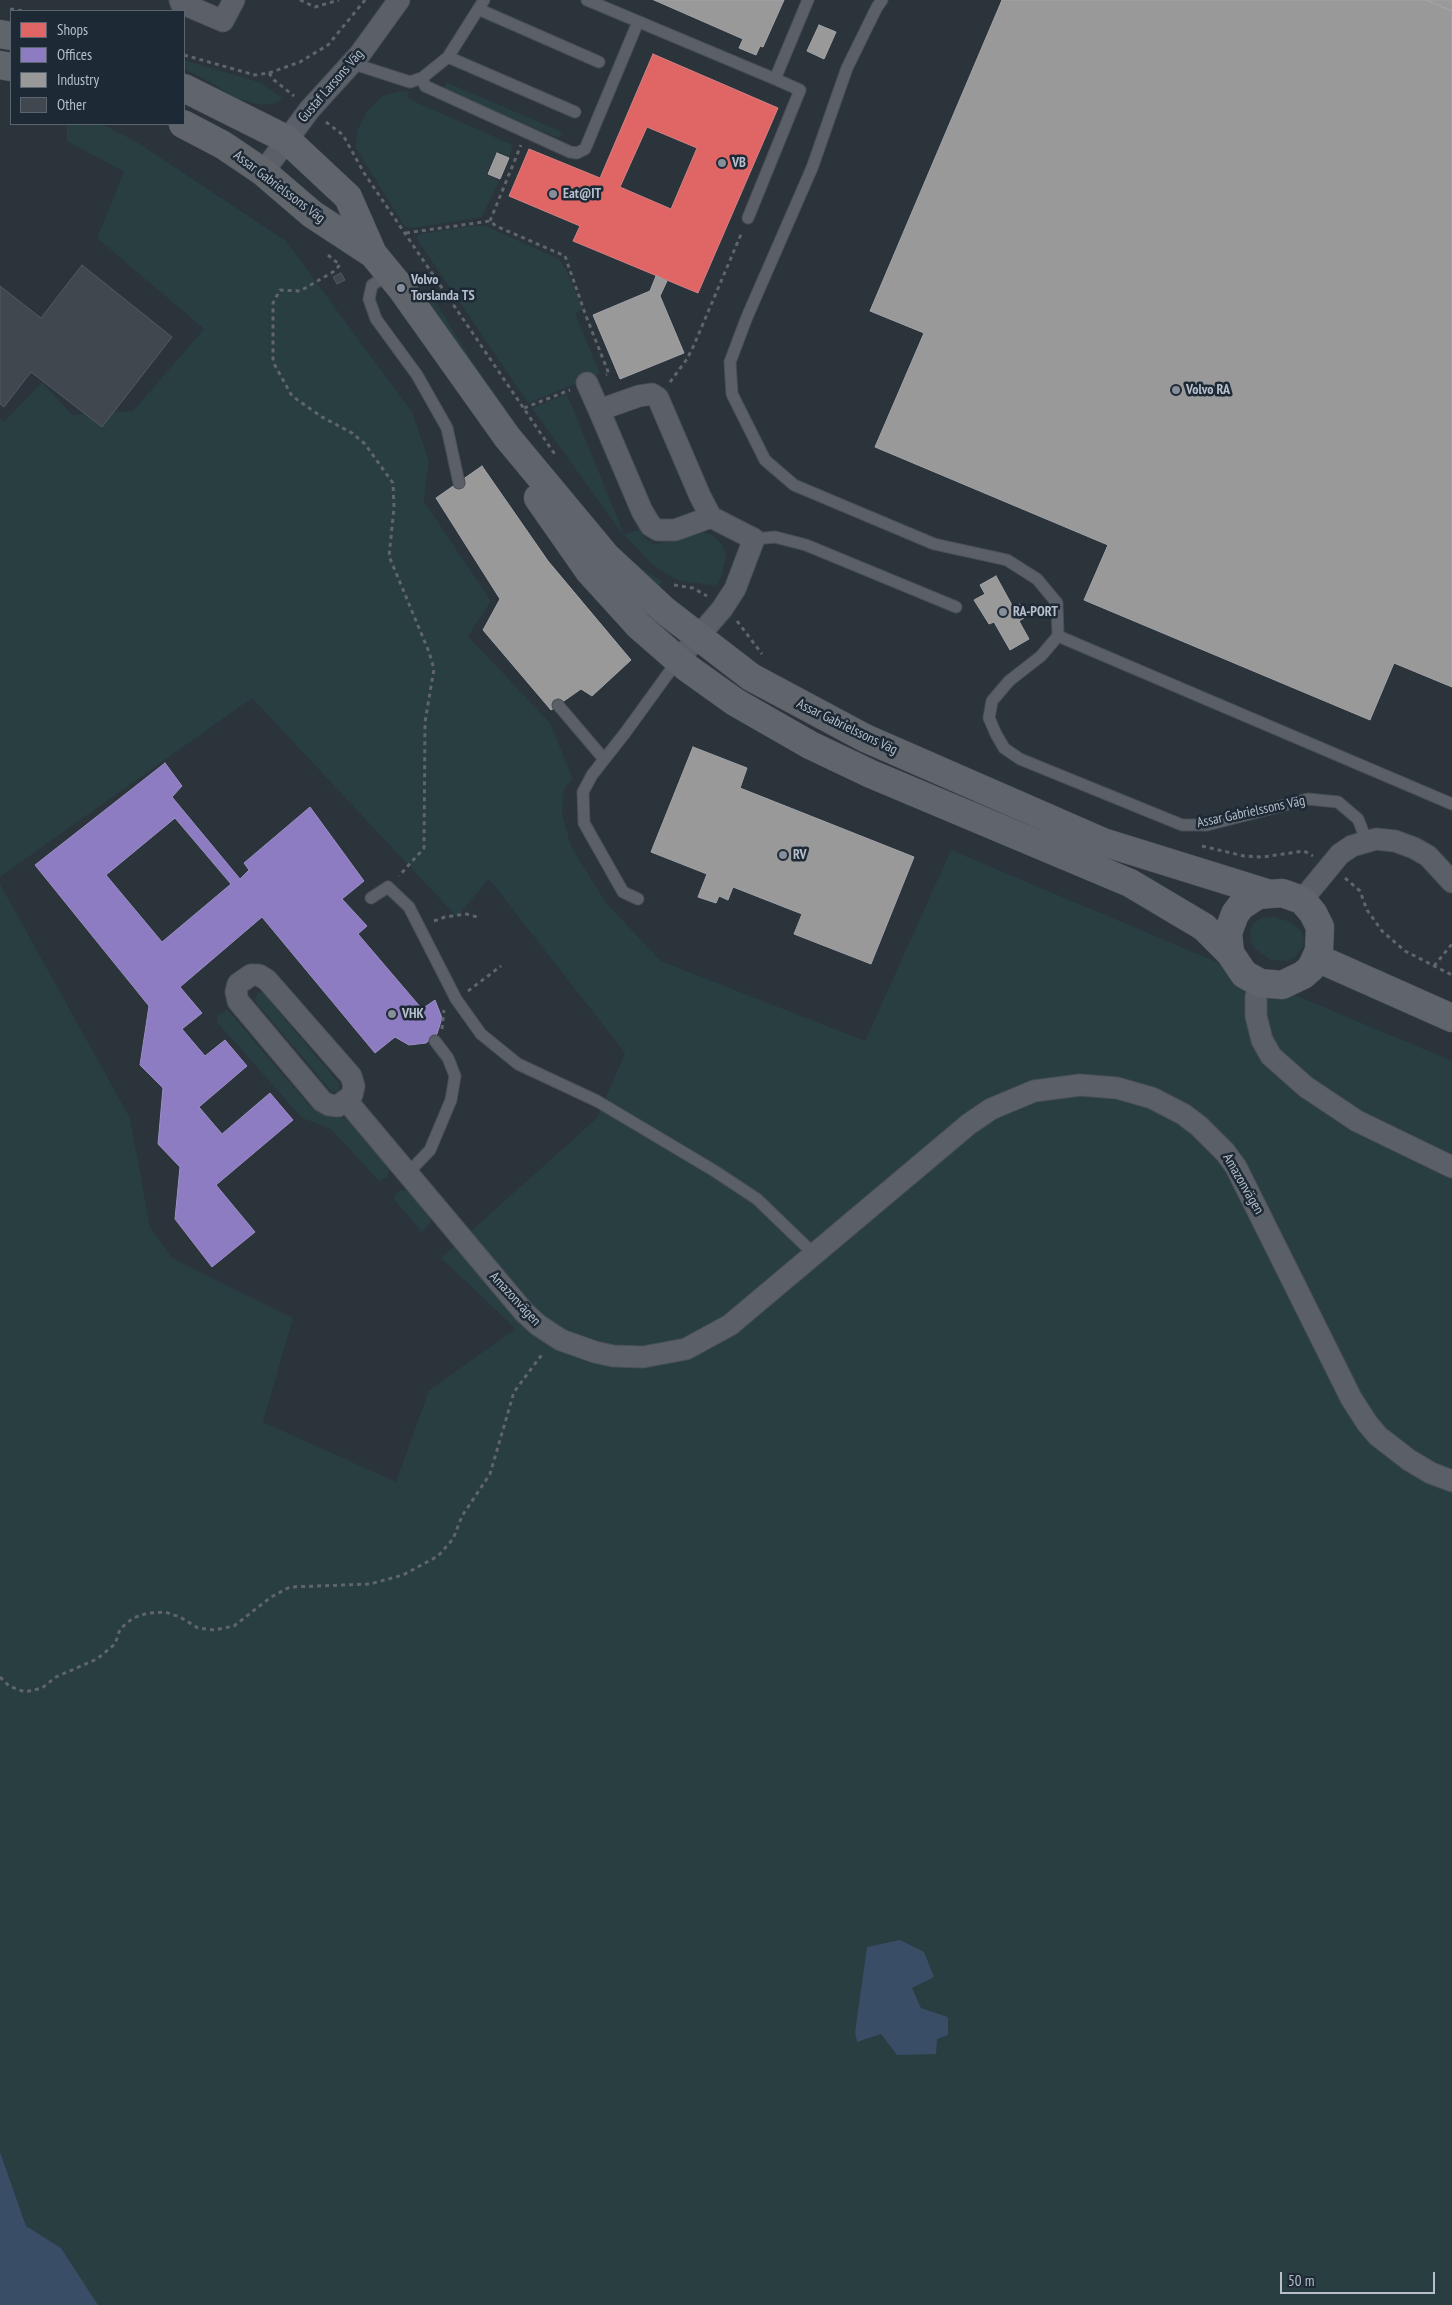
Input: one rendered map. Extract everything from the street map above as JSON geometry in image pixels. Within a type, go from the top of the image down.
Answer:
[{"type":"street","points":[[180,0],[181,3],[223,21],[234,0]]},
{"type":"street","name":"Gustaf Larsons Väg","points":[[263,172],[286,139],[310,109],[351,64],[399,0]]},
{"type":"street","name":"Assar Gabrielssons Väg","points":[[185,88],[286,139],[348,197],[381,264],[507,437],[606,556],[640,589],[698,638],[751,677],[865,738],[1103,842],[1267,893]]},
{"type":"street","name":"Assar Gabrielssons Väg","points":[[185,125],[223,145],[263,172],[312,214],[381,264]]},
{"type":"street","points":[[587,382],[642,511],[651,526],[658,530],[675,530],[711,517]]},
{"type":"street","points":[[598,410],[640,396],[652,394],[658,398],[700,496],[711,517],[754,539],[735,588],[722,609],[678,660]]},
{"type":"street","name":"Assar Gabrielssons Väg","points":[[507,437],[527,480],[547,513],[589,571],[640,626],[678,660],[734,702],[810,745],[871,774],[1130,884],[1204,927],[1230,953]]},
{"type":"street","points":[[1302,900],[1340,854],[1352,846],[1376,839],[1395,841],[1414,848],[1428,856],[1452,882]]},
{"type":"street","points":[[1267,893],[1282,893],[1302,900],[1313,913],[1320,927],[1321,943],[1317,958],[1311,968],[1293,981],[1282,985],[1260,983],[1244,974],[1230,953],[1228,933],[1235,914],[1249,900],[1267,893]]},
{"type":"street","points":[[1317,958],[1452,1018]]},
{"type":"street","points":[[251,975],[259,975],[267,980],[351,1076],[354,1086],[352,1095],[346,1100],[338,1106],[329,1105],[322,1101],[238,1001],[236,992],[238,984],[251,975]]},
{"type":"street","points":[[1260,983],[1256,998],[1256,1016],[1262,1040],[1271,1056],[1306,1087],[1357,1121],[1452,1167]]},
{"type":"street","name":"Amazonvägen","points":[[346,1100],[524,1312],[538,1325],[555,1336],[595,1352],[613,1356],[653,1356],[697,1345],[730,1326],[969,1124],[1008,1100],[1034,1091],[1080,1085],[1117,1088],[1152,1098],[1183,1114],[1199,1126],[1225,1152],[1236,1167],[1351,1398],[1367,1423],[1378,1436],[1408,1460],[1424,1470],[1452,1481]]},
{"type":"lane","points":[[587,0],[800,90],[748,218]]},
{"type":"lane","points":[[775,79],[808,0]]},
{"type":"lane","points":[[882,0],[876,7],[847,68],[812,168],[730,362],[732,394],[765,460],[794,485],[934,544],[1007,560],[1037,578],[1057,603],[1058,636],[1452,804]]},
{"type":"lane","points":[[351,64],[410,82],[422,78],[448,57],[481,5],[599,62]]},
{"type":"lane","points":[[422,78],[425,86],[570,152],[577,153],[585,149],[638,22]]},
{"type":"lane","points":[[448,57],[575,112]]},
{"type":"lane","points":[[381,264],[372,285],[369,300],[376,320],[417,375],[447,428],[459,483]]},
{"type":"lane","points":[[754,539],[775,537],[806,545],[956,608]]},
{"type":"lane","name":"Assar Gabrielssons Väg","points":[[1058,636],[1041,656],[1009,681],[992,701],[989,718],[996,734],[1004,748],[1020,759],[1182,825],[1207,824],[1308,799],[1338,802],[1358,819],[1367,842]]},
{"type":"lane","points":[[638,899],[623,892],[584,824],[583,792],[592,775],[678,660]]},
{"type":"lane","points":[[558,705],[604,759]]},
{"type":"lane","points":[[371,898],[388,887],[409,907],[449,988],[481,1034],[518,1064],[597,1101],[720,1174],[757,1199],[815,1255]]},
{"type":"lane","points":[[407,1174],[430,1150],[451,1100],[455,1076],[448,1058],[435,1041]]},
{"type":"path","points":[[300,0],[315,7],[339,0]]},
{"type":"path","points":[[185,55],[255,75],[269,74],[300,62],[328,44],[365,0]]},
{"type":"path","points":[[269,74],[343,136],[364,173],[558,457]]},
{"type":"path","points":[[490,221],[526,132]]},
{"type":"path","points":[[658,398],[690,352],[748,218]]},
{"type":"path","points":[[406,233],[490,221],[496,226],[565,256],[609,374],[524,408]]},
{"type":"path","points":[[324,252],[340,265],[333,272],[300,290],[280,290],[273,303],[273,362],[292,396],[322,417],[352,433],[365,444],[393,483],[394,508],[389,556],[429,652],[434,669],[425,722],[424,848],[388,887]]},
{"type":"path","points":[[668,583],[680,588],[693,588],[704,594]]},
{"type":"path","points":[[420,927],[445,916],[466,914],[477,917]]},
{"type":"path","points":[[1434,966],[1452,944]]},
{"type":"path","points":[[464,993],[501,966]]},
{"type":"path","points":[[0,1677],[9,1686],[25,1692],[42,1688],[56,1677],[97,1659],[115,1644],[120,1629],[133,1618],[148,1613],[165,1612],[180,1617],[198,1628],[214,1630],[234,1626],[271,1597],[290,1587],[370,1584],[403,1575],[438,1556],[453,1539],[462,1516],[490,1474],[514,1392],[555,1336]]},
{"type":"green space","points":[[185,60],[259,82],[283,98],[276,103],[262,105],[235,98],[210,82],[185,70]]},
{"type":"green space","points":[[446,82],[560,131],[562,135],[558,138],[444,89]]},
{"type":"green space","points":[[402,91],[409,92],[407,97],[411,100],[513,145],[509,157],[497,151],[486,174],[499,181],[482,217],[413,228],[405,227],[356,148],[357,131],[366,113],[382,96]]},
{"type":"green space","points":[[67,125],[104,125],[137,142],[286,241],[412,412],[429,461],[424,501],[491,601],[468,636],[550,723],[573,779],[564,789],[562,814],[571,846],[606,903],[661,961],[865,1041],[951,850],[1452,1061],[1452,2305],[98,2305],[61,2248],[26,2226],[0,2152],[0,884],[130,1118],[150,1227],[172,1258],[293,1318],[263,1422],[396,1482],[429,1390],[516,1329],[441,1258],[597,1118],[625,1053],[489,879],[457,917],[252,698],[0,877],[0,419],[4,422],[42,382],[72,415],[133,411],[204,329],[97,238],[124,172],[67,141]],"holes":[[[867,1948],[912,1988],[921,2008],[948,2017],[937,2039],[897,2055],[881,2034],[857,2042],[855,2032]]]},
{"type":"green space","points":[[472,226],[486,226],[559,259],[567,271],[583,310],[575,313],[600,374],[528,403],[416,238],[420,234]]},
{"type":"green space","points":[[433,297],[465,350],[542,461],[620,550],[644,570],[662,581],[659,590],[593,531],[442,325],[429,301]]},
{"type":"green space","points":[[567,394],[624,534],[641,529],[643,537],[654,544],[672,541],[699,531],[713,535],[723,546],[726,557],[721,578],[715,586],[678,580],[666,574],[652,564],[620,531],[532,408]]},
{"type":"green space","points":[[1271,916],[1291,922],[1301,931],[1304,937],[1303,947],[1294,958],[1288,961],[1271,960],[1255,949],[1251,942],[1250,932],[1253,924],[1261,918]]},
{"type":"green space","points":[[259,992],[263,993],[340,1084],[338,1092],[332,1092],[256,1003],[255,998]]},
{"type":"green space","points":[[227,1009],[308,1104],[325,1115],[349,1119],[391,1167],[387,1177],[379,1181],[331,1129],[302,1118],[217,1022],[217,1017]]},
{"type":"green space","points":[[400,1190],[408,1191],[430,1215],[430,1223],[422,1232],[393,1198]]},
{"type":"water","points":[[900,1940],[924,1952],[934,1977],[912,1988],[921,2008],[948,2017],[948,2035],[937,2039],[936,2054],[897,2055],[881,2034],[857,2042],[855,2032],[867,1947]]},
{"type":"water","points":[[0,2152],[26,2226],[61,2248],[98,2305],[0,2305]]},
{"type":"building: Shops","name":"VB","points":[[653,54],[778,108],[698,293],[573,241],[580,226],[509,196],[529,149],[600,178]],"holes":[[[647,127],[697,148],[671,209],[620,187]]]},
{"type":"building: Offices","name":"VHK","points":[[165,763],[182,786],[172,797],[240,879],[249,870],[244,863],[310,807],[364,881],[342,899],[367,926],[358,934],[422,1009],[435,1000],[442,1018],[437,1034],[426,1043],[409,1045],[395,1037],[375,1053],[262,917],[180,987],[202,1013],[182,1029],[205,1056],[225,1040],[247,1066],[199,1107],[222,1134],[270,1093],[293,1120],[216,1185],[255,1232],[212,1267],[175,1219],[180,1167],[158,1144],[163,1088],[140,1065],[149,1006],[35,865]],"holes":[[[175,818],[231,884],[162,942],[106,875]]]},
{"type":"building: Industry","points":[[654,0],[784,0],[763,47],[760,46],[756,55],[739,48],[743,39]]},
{"type":"building: Industry","name":"Volvo RA","points":[[1002,0],[1426,0],[1452,11],[1452,687],[1394,663],[1370,720],[1084,600],[1108,545],[875,447],[924,333],[870,311]]},
{"type":"building: Industry","points":[[1426,0],[1452,0],[1452,11]]},
{"type":"building: Industry","points":[[819,25],[836,32],[824,59],[807,51]]},
{"type":"building: Industry","points":[[497,153],[509,158],[500,179],[488,174]]},
{"type":"building: Industry","points":[[656,276],[667,281],[660,296],[684,353],[620,379],[593,315],[650,291]]},
{"type":"building: Industry","points":[[482,466],[548,561],[631,660],[592,696],[581,689],[551,710],[483,630],[500,599],[436,498]]},
{"type":"building: Industry","name":"RA-PORT","points":[[996,576],[1013,607],[1020,604],[1027,616],[1019,621],[1029,639],[1010,650],[994,622],[989,624],[974,600],[985,594],[980,585]]},
{"type":"building: Industry","name":"RV","points":[[693,747],[747,768],[740,788],[914,857],[871,964],[794,934],[802,914],[733,887],[728,900],[719,896],[716,903],[698,897],[707,874],[651,852]]},
{"type":"building: Other","points":[[82,265],[172,337],[102,427],[31,372],[4,407],[0,404],[0,286],[41,318]]},
{"type":"building: Other","points":[[341,273],[345,280],[337,284],[333,277]]},
{"type":"place","name":"VB","points":[[722,163]]},
{"type":"place","name":"Eat@IT","points":[[553,194]]},
{"type":"place","name":"Volvo Torslanda TS","points":[[401,288]]},
{"type":"place","name":"Volvo RA","points":[[1176,390]]},
{"type":"place","name":"RA-PORT","points":[[1003,612]]},
{"type":"place","name":"RV","points":[[783,855]]},
{"type":"place","name":"VHK","points":[[392,1014]]}]
